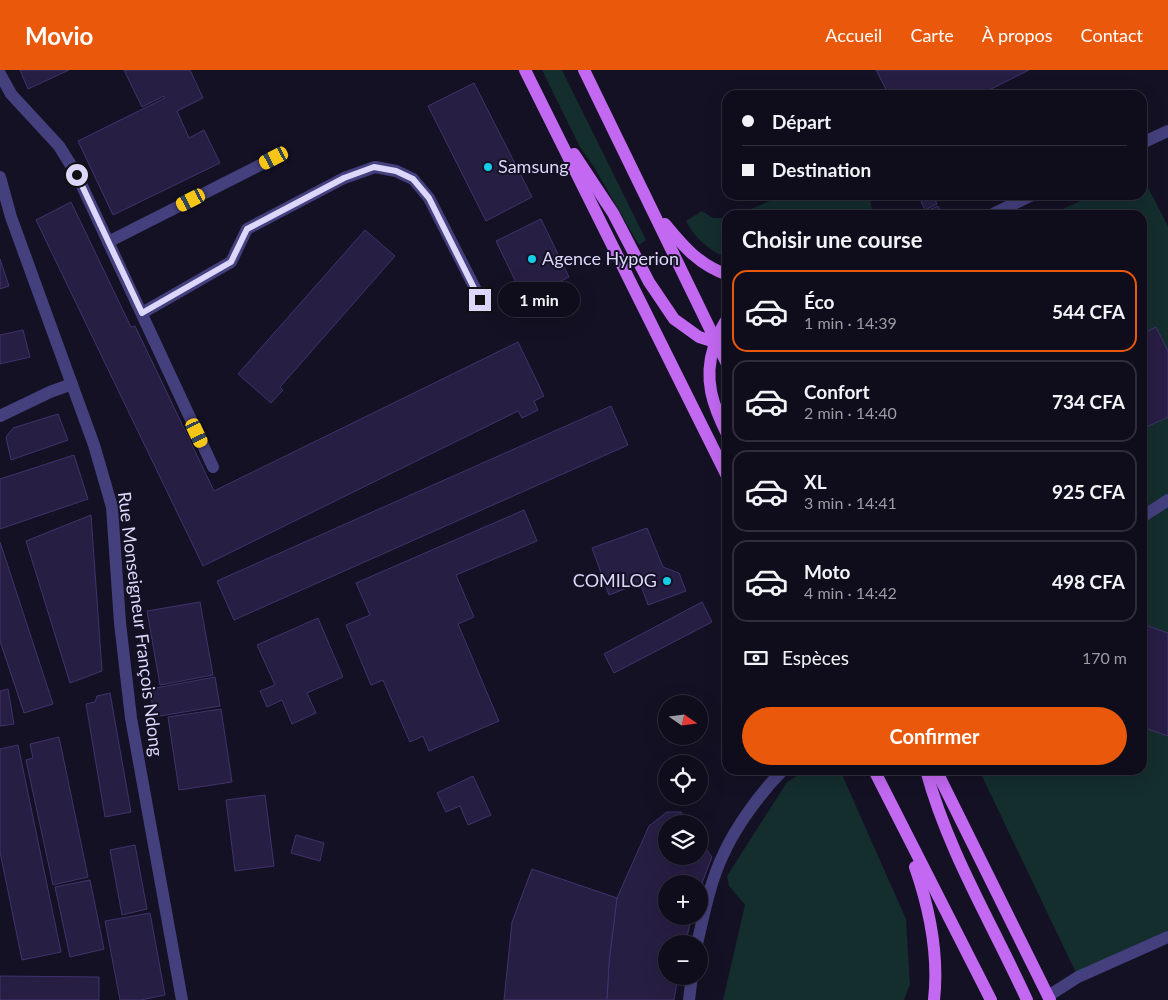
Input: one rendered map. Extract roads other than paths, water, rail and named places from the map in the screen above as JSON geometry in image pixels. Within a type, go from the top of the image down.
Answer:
[{"type":"main road","points":[[525,70],[722,466]]},
{"type":"main road","points":[[584,70],[722,344]]},
{"type":"main road","points":[[553,123],[608,205],[649,282],[674,319],[698,337],[722,344]]},
{"type":"main road","points":[[653,209],[693,257],[709,268],[722,273]]},
{"type":"main road","points":[[722,344],[708,377],[710,395],[722,422]]},
{"type":"main road","points":[[876,775],[991,1000]]},
{"type":"main road","points":[[928,775],[942,820],[957,856],[1027,1000]]},
{"type":"main road","points":[[938,775],[1049,998]]},
{"type":"main road","points":[[898,820],[922,887],[931,919],[935,966],[934,1000]]},
{"type":"street","points":[[0,74],[11,94],[59,146],[77,175],[213,467]]},
{"type":"street","points":[[1147,141],[1168,131]]},
{"type":"street","points":[[108,242],[274,158]]},
{"type":"street","points":[[142,313],[231,262],[247,229],[344,178],[374,167],[396,171],[413,179],[429,198],[480,300]]},
{"type":"street","name":"Rue Monseigneur François Ndong","points":[[0,177],[11,217],[94,445],[112,507],[120,623],[131,718],[182,1000]]},
{"type":"street","points":[[1001,210],[1022,200]]},
{"type":"street","points":[[0,416],[50,392],[72,384]]},
{"type":"street","points":[[1147,514],[1168,500]]},
{"type":"street","points":[[699,935],[705,910],[723,855],[767,786],[778,775]]},
{"type":"street","points":[[1049,998],[1078,977],[1168,937]]},
{"type":"street","points":[[688,1000],[690,985]]},
{"type":"place","name":"Samsung","points":[[488,167]]},
{"type":"place","name":"Agence Hyperion","points":[[532,259]]},
{"type":"place","name":"COMILOG","points":[[667,581]]}]
